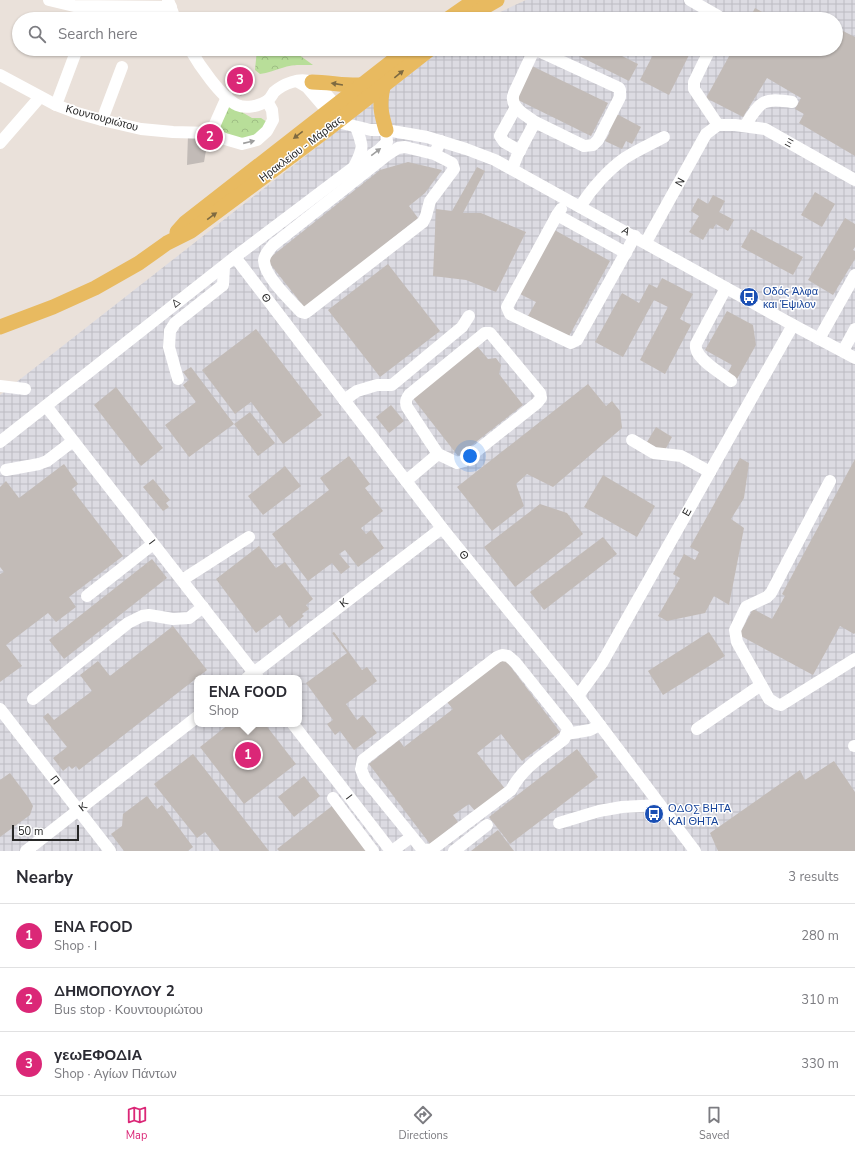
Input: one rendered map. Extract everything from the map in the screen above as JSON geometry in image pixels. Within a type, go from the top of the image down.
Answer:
[{"type":"main road","points":[[458,12],[475,0]]},
{"type":"main road","points":[[478,12],[497,0]]},
{"type":"main road","name":"Ηρακλείου - Μάρθας","points":[[337,114],[362,85],[399,56]]},
{"type":"main road","name":"Ηρακλείου - Μάρθας","points":[[0,327],[53,307],[95,288],[139,263],[167,243],[185,223],[337,114],[383,87],[421,56]]},
{"type":"main road","points":[[305,81],[347,86],[362,85]]},
{"type":"main road","points":[[383,87],[380,100],[386,130]]},
{"type":"street","points":[[49,0],[74,6],[170,3]]},
{"type":"street","points":[[690,0],[711,12]]},
{"type":"street","points":[[56,105],[74,56]]},
{"type":"street","points":[[195,56],[210,78],[227,97],[237,105],[245,107],[260,104],[267,101],[284,85],[305,81],[323,91],[337,114]]},
{"type":"street","points":[[530,56],[512,96],[516,107],[536,122],[584,146],[593,145],[598,140],[620,97],[620,90],[619,88],[549,56]]},
{"type":"street","points":[[707,56],[694,82],[694,89],[718,125]]},
{"type":"street","points":[[102,120],[122,67]]},
{"type":"street","name":"Κουντουριώτου","points":[[0,75],[56,105],[102,120],[141,130],[211,133]]},
{"type":"street","points":[[2,136],[40,97]]},
{"type":"street","points":[[227,97],[211,133],[242,144],[257,140],[267,131],[273,120],[272,110],[267,101]]},
{"type":"street","points":[[745,126],[761,103],[768,100],[792,102]]},
{"type":"street","points":[[516,107],[501,133],[500,138],[520,151]]},
{"type":"street","name":"Α","points":[[337,114],[356,127],[371,130],[386,130],[427,137],[483,155],[512,169],[646,242],[726,288],[855,358]]},
{"type":"street","name":"Α","points":[[337,114],[371,122],[386,130]]},
{"type":"street","points":[[512,169],[536,122]]},
{"type":"street","name":"Ξ","points":[[718,125],[735,125],[765,129],[855,180]]},
{"type":"street","name":"Ν","points":[[646,242],[706,134],[718,125]]},
{"type":"street","points":[[354,166],[362,151],[362,143],[356,127]]},
{"type":"street","name":"Δ","points":[[0,442],[235,257],[354,166],[379,150],[387,142],[386,130]]},
{"type":"street","points":[[580,207],[585,199],[615,167],[625,159],[664,137]]},
{"type":"street","points":[[434,154],[440,141]]},
{"type":"street","points":[[398,148],[415,149],[434,154],[452,163],[454,169],[430,201],[423,222],[308,311],[305,313],[301,312],[271,278],[266,268],[264,260],[266,254],[273,245],[387,154],[398,148]]},
{"type":"street","points":[[566,199],[508,304],[507,307],[510,314],[573,343],[577,340],[635,236]]},
{"type":"street","points":[[557,215],[626,253]]},
{"type":"street","name":"Θ","points":[[235,257],[442,528],[578,696],[695,851]]},
{"type":"street","points":[[178,379],[169,347],[170,332],[175,323],[223,285],[224,266]]},
{"type":"street","points":[[819,339],[855,275]]},
{"type":"street","points":[[726,288],[696,344],[695,349],[708,364],[731,381]]},
{"type":"street","points":[[344,400],[357,391],[377,385],[392,385],[462,328],[469,316]]},
{"type":"street","name":"Ε","points":[[578,696],[602,663],[793,325]]},
{"type":"street","points":[[843,351],[855,329]]},
{"type":"street","points":[[485,333],[490,333],[540,393],[540,398],[537,403],[464,461],[457,463],[438,454],[407,406],[406,400],[409,395],[485,333]]},
{"type":"street","points":[[0,386],[25,389]]},
{"type":"street","name":"Ι","points":[[46,406],[182,580],[252,675]]},
{"type":"street","points":[[632,440],[654,453],[681,456],[710,472]]},
{"type":"street","points":[[6,470],[47,461],[73,441]]},
{"type":"street","points":[[406,481],[438,454]]},
{"type":"street","points":[[830,481],[771,593],[767,597],[746,607],[735,630],[737,642],[761,685],[769,698],[781,705],[855,659]]},
{"type":"street","name":"Κ","points":[[254,675],[442,528]]},
{"type":"street","points":[[182,580],[249,538]]},
{"type":"street","points":[[87,596],[153,544]]},
{"type":"street","points":[[33,699],[128,623],[142,616],[149,615],[173,619],[189,618],[202,607]]},
{"type":"street","points":[[506,655],[515,662],[567,727],[566,734],[564,739],[527,768],[517,778],[511,790],[430,850],[422,848],[411,837],[364,779],[361,769],[363,760],[497,657],[506,655]]},
{"type":"street","points":[[697,729],[761,685]]},
{"type":"street","name":"Π","points":[[1,711],[110,851]]},
{"type":"street","name":"Κ","points":[[26,851],[194,719]]},
{"type":"street","points":[[566,734],[590,730],[600,725]]},
{"type":"street","name":"Ι","points":[[295,727],[389,848]]},
{"type":"street","points":[[333,798],[373,851],[389,848],[411,837]]},
{"type":"street","points":[[559,823],[599,811],[622,807],[659,805]]},
{"type":"street","points":[[454,851],[487,825]]},
{"type":"shaded area","points":[[526,0],[855,0],[855,851],[0,851],[0,395],[433,56],[843,56],[843,12],[500,12]]},
{"type":"green space","points":[[256,56],[301,56],[313,65],[289,66],[260,74],[255,70]]},
{"type":"green space","points":[[228,104],[252,118],[261,118],[267,122],[261,138],[237,142],[218,133]]},
{"type":"building","points":[[755,8],[762,12],[753,12]]},
{"type":"building","points":[[843,31],[855,37],[855,156],[799,123],[804,114],[795,109],[801,98],[767,78],[743,117],[706,98],[729,56],[843,56]]},
{"type":"building","points":[[579,56],[622,56],[638,64],[629,81]]},
{"type":"building","points":[[652,56],[688,56],[669,95],[640,80]]},
{"type":"building","points":[[532,66],[608,103],[591,136],[516,99]]},
{"type":"building","points":[[242,69],[252,76],[241,96],[226,84]]},
{"type":"building","points":[[615,113],[641,127],[632,144],[626,141],[622,149],[605,141],[610,132],[606,130]]},
{"type":"building","points":[[188,135],[208,139],[204,162],[187,165]]},
{"type":"building","points":[[408,162],[442,170],[425,193],[409,206],[418,218],[305,308],[267,260],[380,170]]},
{"type":"building","points":[[477,167],[485,171],[463,213],[481,213],[526,232],[496,292],[466,280],[433,276],[436,209],[452,211]]},
{"type":"building","points":[[815,192],[835,204],[822,227],[801,215]]},
{"type":"building","points":[[713,195],[725,201],[719,212],[734,220],[728,231],[716,224],[713,229],[710,228],[703,240],[689,232],[699,216],[691,211],[698,198],[708,204]]},
{"type":"building","points":[[845,218],[855,224],[855,247],[853,250],[855,251],[855,259],[833,295],[808,280]]},
{"type":"building","points":[[551,228],[610,261],[568,338],[528,316],[536,302],[516,292]]},
{"type":"building","points":[[751,229],[803,257],[793,275],[741,247]]},
{"type":"building","points":[[388,264],[440,331],[380,377],[328,310]]},
{"type":"building","points":[[662,278],[693,294],[680,319],[691,325],[665,374],[640,360],[668,307],[654,300],[623,357],[595,342],[622,293],[639,303],[649,284],[657,288]]},
{"type":"building","points":[[727,311],[753,325],[756,345],[737,379],[727,374],[732,365],[705,350]]},
{"type":"building","points":[[256,329],[322,415],[283,444],[251,402],[235,414],[202,370]]},
{"type":"building","points":[[477,346],[488,359],[496,358],[501,365],[499,374],[523,405],[458,456],[412,397]]},
{"type":"building","points":[[191,367],[234,424],[189,457],[165,425],[196,402],[183,385],[189,380],[183,372]]},
{"type":"building","points":[[588,384],[606,406],[612,401],[620,411],[622,428],[553,487],[527,474],[516,484],[524,506],[492,531],[457,487]]},
{"type":"building","points":[[116,387],[163,448],[141,466],[94,405]]},
{"type":"building","points":[[391,405],[404,421],[389,433],[376,417]]},
{"type":"building","points":[[250,412],[275,443],[258,456],[234,424]]},
{"type":"building","points":[[656,427],[672,437],[664,452],[647,442]]},
{"type":"building","points":[[349,456],[370,484],[365,488],[383,511],[361,528],[366,534],[371,530],[384,548],[358,567],[345,550],[339,554],[350,567],[341,574],[332,563],[308,581],[272,534],[329,490],[320,478]]},
{"type":"building","points":[[740,458],[749,463],[744,498],[731,519],[744,528],[729,605],[714,596],[705,613],[667,621],[658,616],[680,578],[673,574],[684,554],[695,560],[699,552],[690,547]]},
{"type":"building","points":[[855,459],[855,633],[854,634],[840,626],[813,675],[739,635],[753,609],[772,619],[785,596],[782,594]]},
{"type":"building","points":[[64,464],[78,484],[72,489],[123,556],[69,597],[76,607],[56,622],[48,613],[6,645],[22,666],[0,682],[0,574],[4,572],[0,567],[0,487],[6,481],[19,498]]},
{"type":"building","points":[[285,466],[301,486],[263,515],[248,496]]},
{"type":"building","points":[[603,475],[655,506],[637,537],[584,507]]},
{"type":"building","points":[[153,479],[170,500],[166,503],[169,507],[163,511],[143,487]]},
{"type":"building","points":[[540,504],[567,513],[583,534],[515,587],[484,547]]},
{"type":"building","points":[[603,537],[617,554],[544,610],[530,592]]},
{"type":"building","points":[[259,546],[276,568],[285,562],[313,599],[306,605],[309,609],[302,614],[304,616],[289,628],[280,615],[256,633],[216,579]]},
{"type":"building","points":[[152,559],[167,578],[64,659],[49,640]]},
{"type":"building","points":[[173,626],[207,670],[201,675],[194,675],[194,680],[79,770],[76,766],[72,769],[69,766],[63,771],[53,758],[67,747],[43,717],[48,713],[54,720],[92,691],[80,675],[98,661],[110,676]]},
{"type":"building","points":[[334,632],[362,670],[367,667],[377,681],[346,704],[357,720],[363,715],[377,733],[354,750],[340,731],[335,735],[327,724],[333,720],[306,683],[347,653],[332,633]]},
{"type":"building","points":[[709,632],[725,656],[663,695],[648,671]]},
{"type":"building","points":[[504,658],[560,732],[522,761],[501,734],[477,753],[506,790],[476,812],[469,804],[453,815],[458,822],[430,844],[369,764],[399,740],[404,747],[453,709],[447,702]]},
{"type":"building","points":[[225,727],[267,727],[296,764],[244,804],[200,747]]},
{"type":"building","points":[[577,749],[598,777],[510,844],[489,817]]},
{"type":"building","points":[[193,754],[269,851],[220,851],[205,832],[197,838],[154,784]]},
{"type":"building","points":[[834,761],[855,792],[855,851],[718,851],[710,833],[800,770],[805,780]]},
{"type":"building","points":[[10,773],[33,806],[30,815],[0,837],[0,780]]},
{"type":"building","points":[[304,776],[320,796],[294,817],[278,797]]},
{"type":"building","points":[[147,796],[157,809],[162,805],[193,847],[188,851],[124,851],[111,834],[122,826],[123,814]]},
{"type":"building","points":[[332,806],[367,851],[279,851],[277,849]]},
{"type":"building","points":[[498,830],[514,851],[471,851]]},
{"type":"place","name":"γεωΕΦΟΔΙΑ","points":[[240,80]]},
{"type":"place","name":"ΔΗΜΟΠΟΥΛΟΥ 2","points":[[210,137]]},
{"type":"place","name":"Οδός Άλφα και Έψιλον","points":[[749,297]]},
{"type":"place","name":"ENA FOOD","points":[[248,755]]},
{"type":"place","name":"ΟΔΟΣ ΒΗΤΑ ΚΑΙ ΘΗΤΑ","points":[[654,814]]}]
